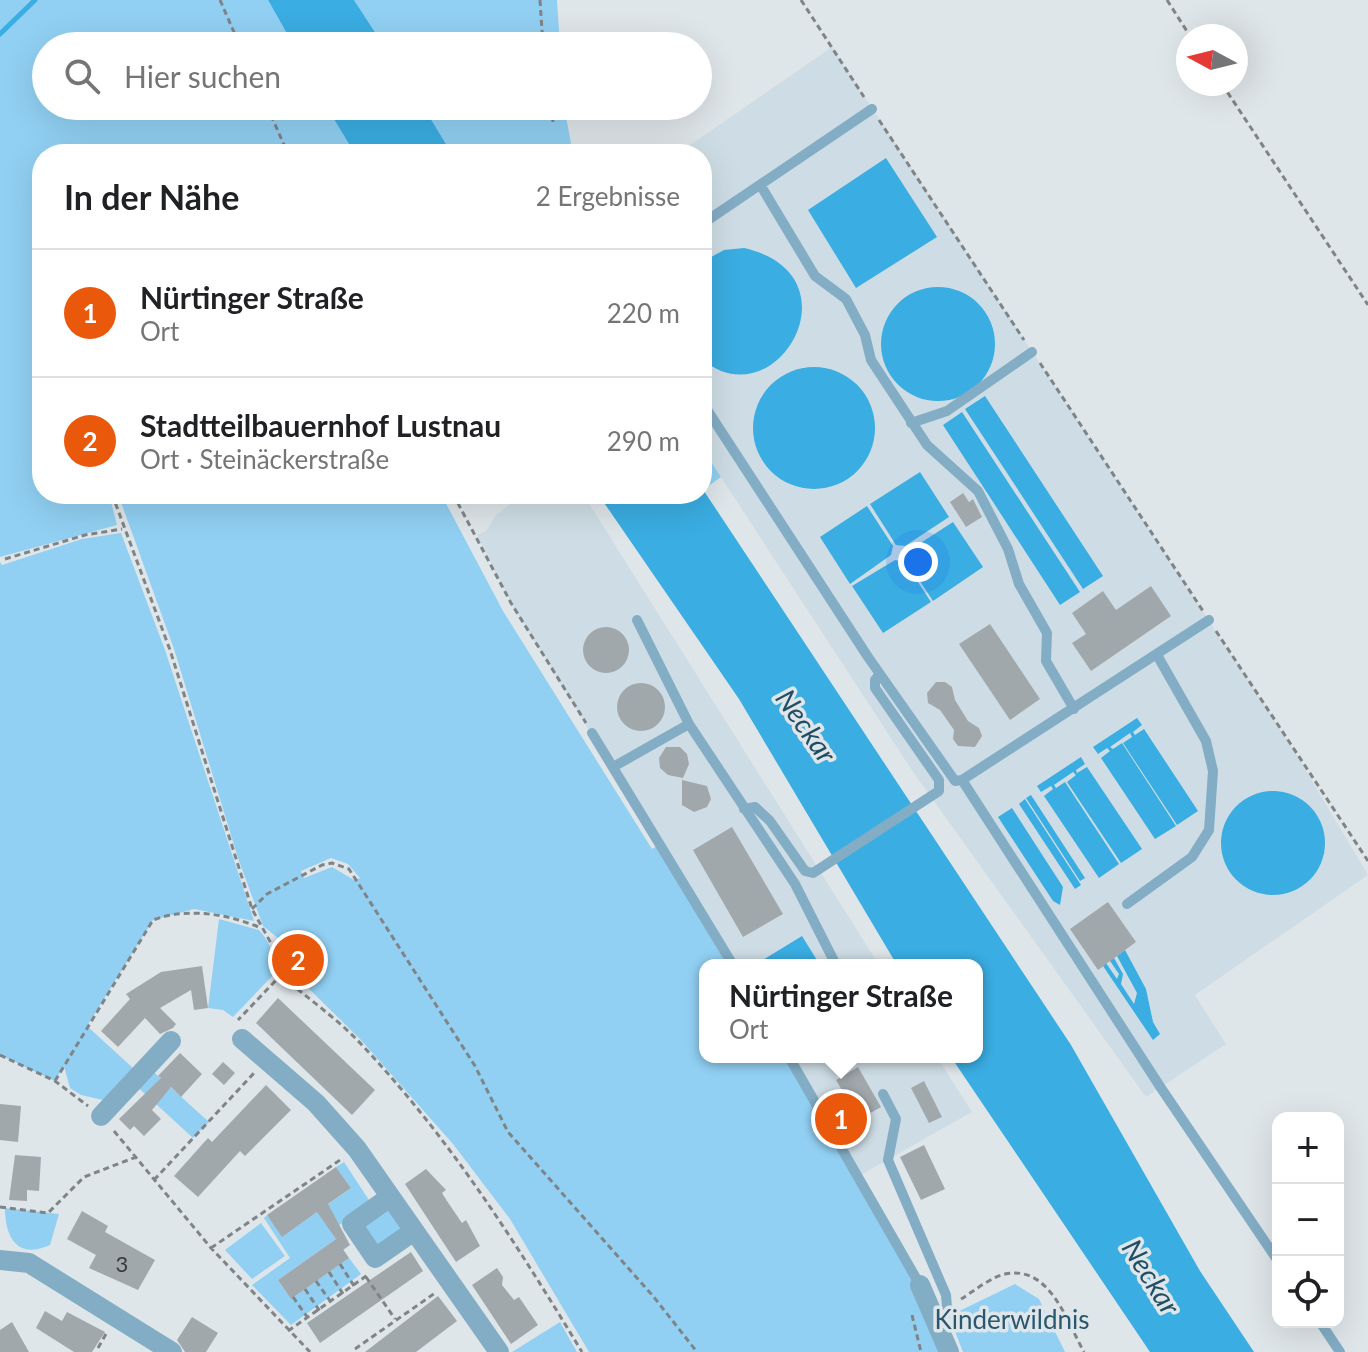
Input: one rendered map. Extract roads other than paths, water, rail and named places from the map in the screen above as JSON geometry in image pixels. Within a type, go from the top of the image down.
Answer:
[{"type":"street","points":[[238,1032],[322,1109],[357,1149],[499,1352]]},
{"type":"street","points":[[101,1116],[171,1041]]},
{"type":"street","points":[[390,1197],[352,1224],[375,1258],[414,1231]]},
{"type":"street","points":[[0,1260],[29,1263],[172,1352]]},
{"type":"street","points":[[920,1285],[949,1352]]},
{"type":"lane","points":[[712,218],[872,109]]},
{"type":"lane","points":[[761,186],[815,276],[846,299],[865,335],[871,360],[911,423],[927,445],[978,491],[1008,549],[1019,584],[1047,633],[1046,661],[1074,709]]},
{"type":"lane","points":[[911,423],[947,411],[1032,352]]},
{"type":"lane","points":[[712,417],[880,674],[955,781],[962,780],[1209,620]]},
{"type":"lane","points":[[637,620],[689,724],[795,884],[833,959]]},
{"type":"lane","points":[[1127,904],[1192,857],[1209,830],[1213,801],[1213,771],[1206,741],[1157,655]]},
{"type":"lane","points":[[744,809],[755,807],[770,821],[805,871],[813,873],[941,786],[875,688],[875,680],[880,674]]},
{"type":"lane","points":[[613,767],[689,724]]},
{"type":"lane","points":[[592,733],[729,959]]},
{"type":"lane","points":[[962,780],[1161,1088],[1275,1256]]},
{"type":"lane","points":[[792,1063],[920,1285]]},
{"type":"lane","points":[[883,1094],[896,1119],[888,1160],[943,1286],[947,1307],[940,1328]]},
{"type":"lane","points":[[1324,1328],[1340,1352]]},
{"type":"water","points":[[268,0],[354,0],[375,32],[286,32]]},
{"type":"water","points":[[334,120],[431,120],[446,144],[349,144]]},
{"type":"water","points":[[886,158],[937,237],[856,288],[808,210]]},
{"type":"water","points":[[744,248],[779,263],[797,286],[802,312],[795,337],[778,359],[756,372],[730,373],[712,364],[712,257],[724,250]]},
{"type":"water","points":[[938,287],[960,291],[979,303],[991,322],[995,344],[991,366],[979,385],[960,397],[938,401],[916,397],[897,385],[885,366],[881,344],[885,322],[897,303],[916,291]]},
{"type":"water","points":[[814,367],[837,372],[857,385],[870,405],[875,428],[870,451],[857,471],[837,484],[814,489],[791,484],[771,471],[758,451],[753,428],[758,405],[771,385],[791,372]]},
{"type":"water","points":[[985,396],[1103,576],[1083,589],[965,409]]},
{"type":"water","points":[[962,412],[1080,592],[1060,605],[943,425]]},
{"type":"water","points":[[920,472],[949,517],[905,546],[896,545],[870,504]]},
{"type":"water","name":"Neckar","points":[[712,503],[1071,1045],[1200,1271],[1254,1352],[1150,1352],[955,1063],[983,1063],[983,959],[893,959],[739,699],[605,504]]},
{"type":"water","points":[[867,506],[893,546],[891,555],[850,584],[820,537]]},
{"type":"water","points":[[953,522],[983,567],[933,601],[906,560],[908,551]]},
{"type":"water","points":[[895,560],[905,562],[931,602],[883,633],[852,586]]},
{"type":"water","points":[[1137,718],[1142,725],[1133,732],[1135,735],[1144,729],[1198,811],[1177,825],[1123,743],[1132,737],[1130,733],[1110,747],[1113,749],[1122,743],[1176,826],[1155,839],[1101,758],[1110,751],[1107,748],[1098,754],[1093,747]]},
{"type":"water","points":[[1081,757],[1085,764],[1076,770],[1077,773],[1087,767],[1142,849],[1121,863],[1067,782],[1076,775],[1073,772],[1054,785],[1056,788],[1065,782],[1119,864],[1099,878],[1044,796],[1053,789],[1051,786],[1041,792],[1037,786]]},
{"type":"water","points":[[1273,791],[1293,795],[1310,806],[1321,823],[1325,843],[1321,863],[1310,880],[1293,891],[1273,895],[1253,891],[1236,880],[1225,863],[1221,843],[1225,823],[1236,806],[1253,795]]},
{"type":"water","points":[[1031,795],[1085,878],[1080,881],[1026,798]]},
{"type":"water","points":[[1025,799],[1081,885],[1075,889],[1019,804]]},
{"type":"water","points":[[1012,808],[1063,887],[1060,905],[1053,901],[998,817]]},
{"type":"water","points":[[802,936],[816,959],[764,959]]},
{"type":"water","points":[[1125,950],[1146,989],[1153,1022],[1160,1034],[1153,1040],[1103,966],[1106,963],[1117,979],[1119,974],[1110,961],[1114,958],[1123,974],[1121,984],[1134,1004],[1137,993],[1117,956]]},
{"type":"waterway","points":[[0,34],[35,0]]},
{"type":"place","name":"Stadtteilbauernhof Lustnau","points":[[298,960]]},
{"type":"place","name":"Nürtinger Straße","points":[[841,1119]]},
{"type":"park label","name":"Kinderwildnis","points":[[1012,1320]]}]
